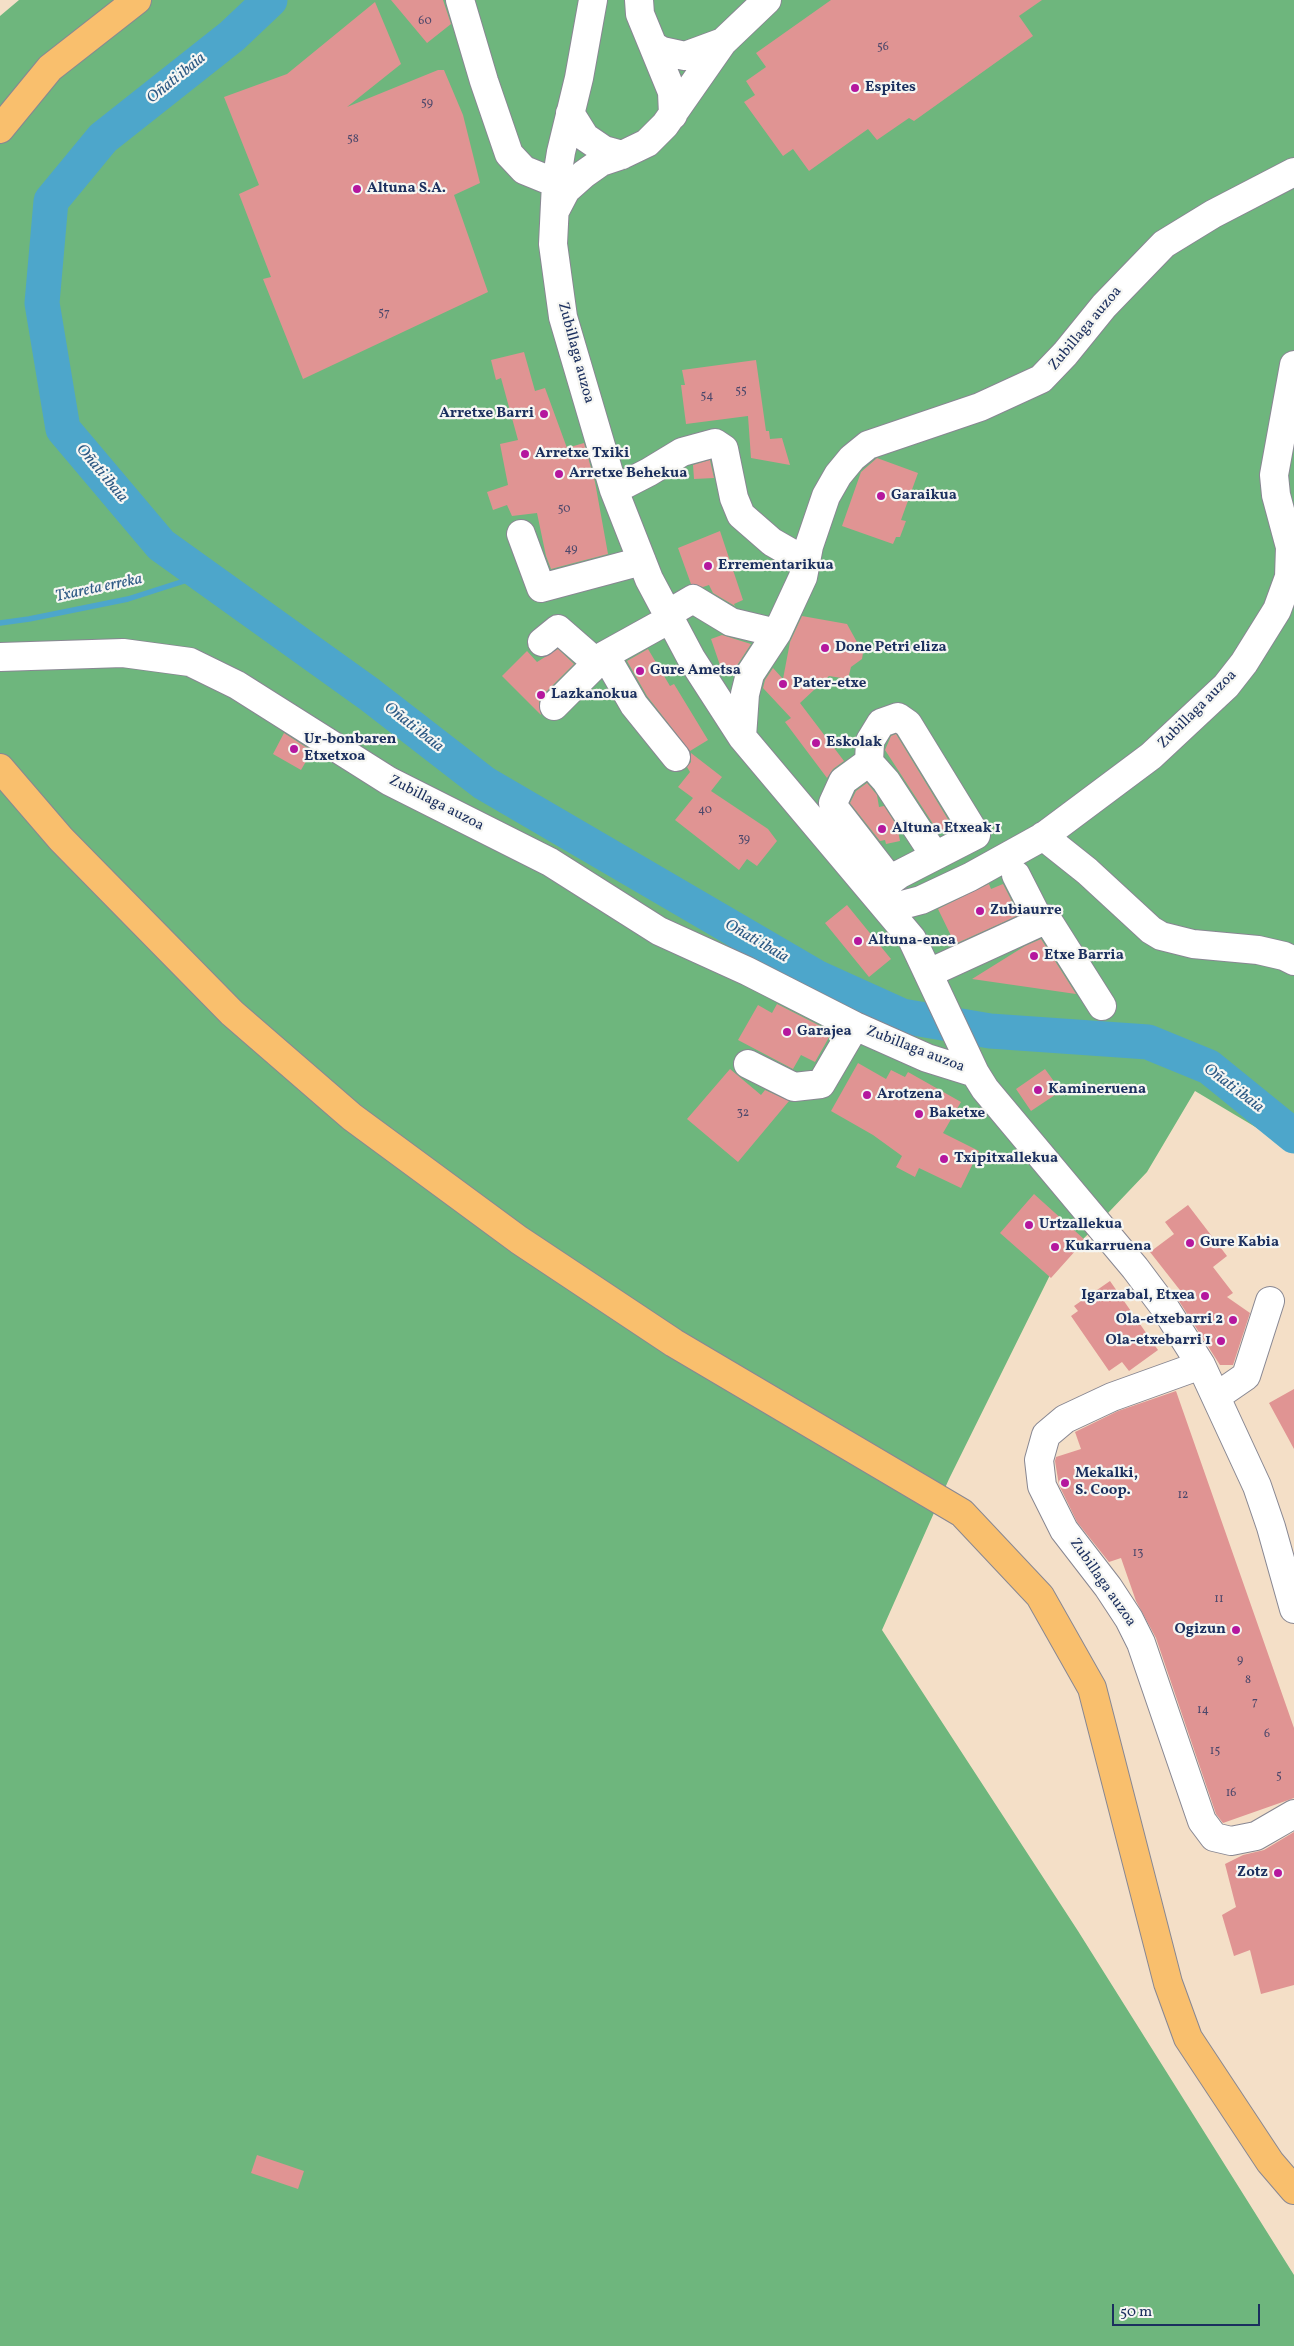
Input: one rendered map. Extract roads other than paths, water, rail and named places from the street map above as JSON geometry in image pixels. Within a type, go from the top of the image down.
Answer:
[{"type":"main road","points":[[0,129],[50,68],[137,0]]},
{"type":"main road","points":[[0,768],[61,839],[232,1013],[352,1117],[519,1240],[674,1344],[962,1513],[1040,1596],[1092,1688],[1168,1984],[1188,2038],[1270,2162],[1294,2190]]},
{"type":"street","points":[[460,0],[484,81],[509,154],[524,170],[556,184]]},
{"type":"street","name":"Zubillaga auzoa","points":[[593,0],[581,69],[556,184],[553,244],[562,317],[614,490],[642,561],[673,614],[715,698],[742,737],[885,896],[902,905],[920,900],[970,877],[1043,836],[1138,767],[1226,686],[1244,663],[1277,610],[1288,584],[1291,558],[1276,495],[1274,475],[1294,365]]},
{"type":"street","points":[[639,0],[640,14],[672,92],[673,115]]},
{"type":"street","name":"Zubillaga auzoa","points":[[554,213],[566,190],[584,174],[601,162],[622,155],[647,143],[673,115],[723,42],[767,0]]},
{"type":"street","name":"Zubillaga auzoa","points":[[654,46],[685,56],[723,42]]},
{"type":"street","points":[[570,113],[585,137],[604,150],[622,155]]},
{"type":"street","name":"Zubillaga auzoa","points":[[742,737],[745,694],[750,674],[777,633],[803,577],[806,557],[826,496],[838,475],[861,450],[889,437],[997,401],[1041,379],[1065,354],[1104,306],[1164,244],[1187,228],[1294,172]]},
{"type":"street","points":[[614,490],[650,472],[682,452],[716,443],[724,449],[734,498],[741,515],[772,542],[793,554],[806,557]]},
{"type":"street","points":[[521,534],[541,588],[642,561]]},
{"type":"street","points":[[554,706],[600,659],[673,614],[693,599],[731,622],[777,633]]},
{"type":"street","points":[[542,642],[558,628],[600,659],[634,705],[676,756]]},
{"type":"street","name":"Zubillaga auzoa","points":[[0,657],[123,653],[190,662],[237,685],[389,781],[550,862],[659,931],[855,1026],[927,1058],[975,1073]]},
{"type":"street","points":[[885,896],[935,856],[976,835],[908,724],[898,717],[881,723],[870,741],[869,762],[886,781],[935,856]]},
{"type":"street","name":"Zubillaga auzoa","points":[[869,762],[843,781],[833,803],[836,810],[912,939],[975,1073],[1018,1130],[1135,1268],[1165,1308],[1200,1365],[1217,1396],[1257,1486],[1271,1527],[1294,1610]]},
{"type":"street","points":[[1043,836],[1087,871],[1151,930],[1161,936],[1193,944],[1258,950],[1284,956],[1294,961]]},
{"type":"street","points":[[1016,875],[1040,922]]},
{"type":"street","points":[[930,976],[1047,919],[1102,1006]]},
{"type":"street","name":"Zubillaga auzoa","points":[[748,1064],[794,1087],[821,1084],[855,1026]]},
{"type":"street","points":[[1217,1396],[1246,1376],[1270,1301]]},
{"type":"street","name":"Zubillaga auzoa","points":[[1200,1365],[1112,1397],[1065,1419],[1046,1435],[1039,1460],[1042,1486],[1064,1530],[1108,1587],[1129,1619],[1141,1643],[1202,1821],[1214,1837],[1231,1842],[1256,1836],[1294,1814]]},
{"type":"waterway","name":"Oñati ibaia","points":[[270,0],[232,36],[103,138],[51,201],[42,303],[63,429],[161,545],[369,694],[484,783],[818,978],[902,1016],[990,1031],[1148,1042],[1209,1067],[1294,1136]]},
{"type":"waterway","name":"Txareta erreka","points":[[0,623],[128,599],[203,575]]},
{"type":"place","name":"Espites","points":[[855,88]]},
{"type":"place","name":"Altuna S.A.","points":[[357,189]]},
{"type":"place","name":"Arretxe Barri","points":[[544,414]]},
{"type":"place","name":"Arretxe Txiki","points":[[525,454]]},
{"type":"place","name":"Arretxe Behekua","points":[[559,474]]},
{"type":"place","name":"Garaikua","points":[[881,496]]},
{"type":"place","name":"Errementarikua","points":[[708,566]]},
{"type":"place","name":"Done Petri eliza","points":[[825,648]]},
{"type":"place","name":"Gure Ametsa","points":[[640,671]]},
{"type":"place","name":"Pater-etxe","points":[[783,684]]},
{"type":"place","name":"Lazkanokua","points":[[541,695]]},
{"type":"place","name":"Eskolak","points":[[816,743]]},
{"type":"place","name":"Ur-bonbaren Etxetxoa","points":[[294,749]]},
{"type":"place","name":"Altuna Etxeak 1","points":[[882,829]]},
{"type":"place","name":"Zubiaurre","points":[[980,911]]},
{"type":"place","name":"Altuna-enea","points":[[858,941]]},
{"type":"place","name":"Etxe Barria","points":[[1034,956]]},
{"type":"place","name":"Garajea","points":[[787,1032]]},
{"type":"place","name":"Kamineruena","points":[[1038,1090]]},
{"type":"place","name":"Arotzena","points":[[867,1095]]},
{"type":"place","name":"Baketxe","points":[[919,1114]]},
{"type":"place","name":"Txipitxallekua","points":[[944,1159]]},
{"type":"place","name":"Urtzallekua","points":[[1029,1225]]},
{"type":"place","name":"Gure Kabia","points":[[1190,1243]]},
{"type":"place","name":"Kukarruena","points":[[1055,1247]]},
{"type":"place","name":"Igarzabal, Etxea","points":[[1205,1296]]},
{"type":"place","name":"Ola-etxebarri 2","points":[[1233,1320]]},
{"type":"place","name":"Ola-etxebarri 1","points":[[1221,1341]]},
{"type":"place","name":"Mekalki, S. Coop.","points":[[1065,1483]]},
{"type":"place","name":"Ogizun","points":[[1236,1630]]},
{"type":"place","name":"Zotz","points":[[1278,1873]]}]
